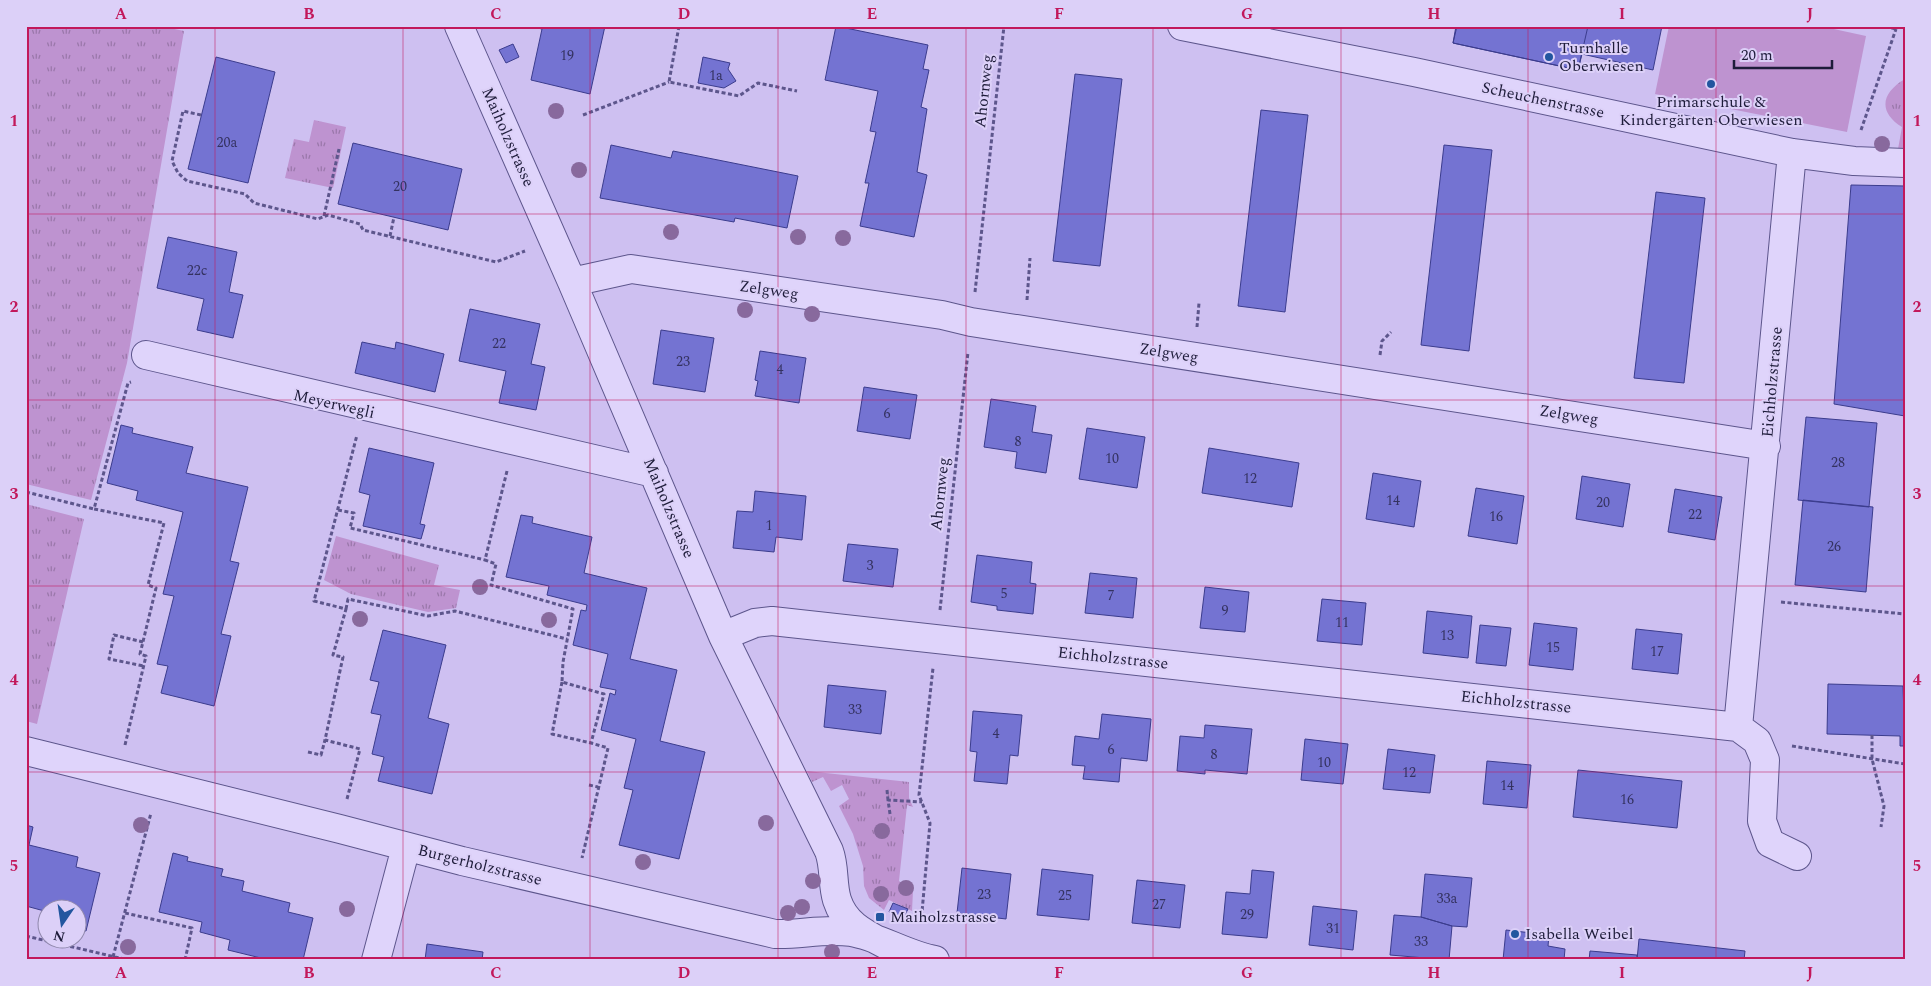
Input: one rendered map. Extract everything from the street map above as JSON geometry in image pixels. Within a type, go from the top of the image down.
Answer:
[{"type":"street","name":"Maiholzstrasse","points":[[459,26],[572,282],[723,636],[829,851],[834,864],[836,897],[840,910],[851,924],[871,938],[910,960]]},
{"type":"street","name":"Scheuchenstrasse","points":[[1182,26],[1414,72],[1792,153],[1854,161],[1905,163]]},
{"type":"street","name":"Eichholzstrasse","points":[[723,636],[755,623],[772,621],[937,638],[1747,734],[1751,599],[1792,153]]},
{"type":"street","name":"Zelgweg","points":[[572,282],[631,269],[942,315],[971,322],[1766,446]]},
{"type":"street","points":[[146,355],[654,473]]},
{"type":"street","points":[[1747,734],[1765,760],[1762,821],[1770,843],[1797,856]]},
{"type":"street","name":"Burgerholzstrasse","points":[[26,751],[574,888],[774,934],[799,935],[817,931],[838,931],[871,938],[913,955],[934,960]]},
{"type":"street","points":[[376,960],[406,847]]},
{"type":"path","points":[[669,82],[679,26]]},
{"type":"path","name":"Ahornweg","points":[[934,960],[922,936],[920,918],[930,823],[919,795],[1004,26]]},
{"type":"path","points":[[1861,131],[1897,28],[1885,26]]},
{"type":"path","points":[[583,115],[669,82],[739,96],[758,84],[797,91]]},
{"type":"path","points":[[202,115],[184,111],[172,161],[178,173],[187,180],[244,194],[254,203],[318,219],[328,215],[360,224],[363,230],[496,262],[553,239]]},
{"type":"path","points":[[324,217],[339,149]]},
{"type":"path","points":[[390,236],[394,217]]},
{"type":"path","points":[[1025,330],[1030,258]]},
{"type":"path","points":[[94,509],[128,384],[134,380]]},
{"type":"path","points":[[346,609],[314,601],[357,432]]},
{"type":"path","points":[[485,560],[507,468]]},
{"type":"path","points":[[26,492],[94,509],[164,523],[148,585],[156,588],[140,654],[146,656],[118,774]]},
{"type":"path","points":[[338,510],[354,514],[350,528],[485,560],[496,564],[491,585],[573,609],[552,734],[608,748],[574,888]]},
{"type":"path","points":[[308,752],[321,756],[342,658],[333,655],[348,599],[428,616],[455,611],[567,639]]},
{"type":"path","points":[[1751,599],[1905,614]]},
{"type":"path","points":[[143,642],[114,636],[109,659],[144,666]]},
{"type":"path","points":[[562,682],[604,694],[591,743]]},
{"type":"path","points":[[1747,734],[1905,764]]},
{"type":"path","points":[[1872,735],[1872,759],[1884,806],[1881,827]]},
{"type":"path","points":[[325,740],[360,749],[340,829]]},
{"type":"path","points":[[589,785],[598,788]]},
{"type":"path","points":[[887,790],[890,814]]},
{"type":"path","points":[[888,800],[922,802]]},
{"type":"path","points":[[114,957],[151,813]]},
{"type":"path","points":[[125,913],[192,928],[185,960]]},
{"type":"path","points":[[26,936],[128,960]]},
{"type":"green space","points":[[26,26],[160,26],[184,31],[127,363],[91,500],[26,484]]},
{"type":"green space","points":[[1669,26],[1820,26],[1866,36],[1847,132],[1655,94]]},
{"type":"green space","points":[[1905,79],[1905,149],[1898,149],[1902,127],[1889,115],[1886,103],[1887,96],[1891,90]]},
{"type":"green space","points":[[314,120],[346,127],[333,188],[285,178],[294,139],[309,142]]},
{"type":"green space","points":[[26,504],[84,519],[37,724],[26,721]]},
{"type":"green space","points":[[336,536],[439,565],[434,585],[460,590],[456,608],[428,612],[351,594],[324,580]]},
{"type":"green space","points":[[807,771],[909,782],[909,798],[913,807],[907,805],[899,881],[913,891],[912,911],[889,900],[884,910],[869,898],[864,886],[863,866],[853,834],[839,806],[849,799],[842,785],[831,791],[823,777],[812,782]]},
{"type":"building","points":[[528,26],[605,26],[590,94],[531,80],[542,29]]},
{"type":"building","points":[[836,26],[928,45],[923,69],[929,70],[921,107],[927,109],[917,172],[927,175],[914,237],[860,226],[869,183],[865,183],[876,132],[870,131],[878,91],[825,80]]},
{"type":"building","points":[[1456,26],[1662,26],[1653,70],[1582,54],[1578,70],[1453,43]]},
{"type":"building","name":"Turnhalle Oberwiesen","points":[[1457,26],[1588,26],[1578,70],[1453,43]]},
{"type":"building","points":[[513,44],[519,57],[506,63],[499,50]]},
{"type":"building","points":[[216,57],[275,72],[248,183],[188,169]]},
{"type":"building","points":[[703,57],[730,63],[728,69],[736,81],[724,88],[698,83]]},
{"type":"building","points":[[1075,74],[1122,79],[1100,266],[1053,261]]},
{"type":"building","points":[[1261,110],[1308,115],[1285,312],[1238,306]]},
{"type":"building","points":[[353,143],[462,169],[448,230],[338,204]]},
{"type":"building","points":[[611,145],[671,158],[673,151],[798,176],[787,228],[735,218],[734,222],[600,198]]},
{"type":"building","points":[[1444,145],[1492,150],[1469,351],[1421,345]]},
{"type":"building","points":[[1851,185],[1905,186],[1905,416],[1834,404]]},
{"type":"building","points":[[1656,192],[1705,198],[1684,383],[1634,378]]},
{"type":"building","points":[[168,237],[237,252],[229,292],[243,295],[233,338],[197,330],[204,299],[157,288]]},
{"type":"building","points":[[470,309],[540,324],[531,364],[545,367],[536,410],[499,403],[506,371],[459,361]]},
{"type":"building","points":[[661,330],[714,338],[705,392],[653,384]]},
{"type":"building","points":[[362,342],[395,349],[396,342],[444,354],[435,392],[355,373]]},
{"type":"building","points":[[760,351],[806,358],[799,403],[755,396],[758,381],[755,380]]},
{"type":"building","points":[[864,387],[917,395],[910,439],[857,431]]},
{"type":"building","points":[[991,399],[1036,406],[1032,432],[1052,435],[1046,473],[1015,468],[1017,452],[984,447]]},
{"type":"building","points":[[1806,417],[1877,423],[1869,507],[1798,500]]},
{"type":"building","points":[[121,425],[133,428],[132,433],[193,447],[186,473],[248,487],[230,561],[239,563],[221,634],[231,636],[214,706],[161,693],[168,666],[157,664],[174,596],[163,594],[183,512],[136,500],[138,491],[107,483]]},
{"type":"building","points":[[1087,428],[1145,437],[1137,488],[1079,479]]},
{"type":"building","points":[[369,448],[434,463],[420,524],[425,525],[421,539],[363,526],[370,495],[359,492]]},
{"type":"building","points":[[1209,448],[1299,463],[1292,507],[1202,493]]},
{"type":"building","points":[[1373,473],[1421,481],[1414,527],[1366,519]]},
{"type":"building","points":[[1582,476],[1630,484],[1623,527],[1576,519]]},
{"type":"building","points":[[1476,488],[1524,496],[1517,544],[1468,536]]},
{"type":"building","points":[[1675,489],[1722,497],[1715,540],[1668,532]]},
{"type":"building","points":[[755,491],[806,496],[802,540],[776,537],[774,552],[733,548],[737,511],[753,512]]},
{"type":"building","points":[[1803,500],[1873,507],[1866,592],[1795,585]]},
{"type":"building","points":[[521,515],[533,517],[532,523],[592,537],[584,573],[647,588],[630,659],[677,670],[660,741],[705,752],[679,859],[619,845],[633,790],[624,788],[636,739],[601,730],[610,693],[615,695],[616,690],[600,687],[608,654],[573,645],[581,610],[586,611],[587,605],[547,595],[549,586],[506,577]]},
{"type":"building","points":[[848,544],[898,549],[893,587],[843,581]]},
{"type":"building","points":[[977,555],[1032,562],[1030,583],[1036,584],[1033,614],[997,610],[997,606],[971,602]]},
{"type":"building","points":[[1090,573],[1137,578],[1133,618],[1085,613]]},
{"type":"building","points":[[1205,587],[1249,592],[1245,632],[1200,628]]},
{"type":"building","points":[[1322,599],[1366,603],[1362,645],[1317,641]]},
{"type":"building","points":[[1427,611],[1472,616],[1468,658],[1423,653]]},
{"type":"building","points":[[1534,623],[1577,628],[1573,670],[1529,665]]},
{"type":"building","points":[[1480,625],[1511,628],[1506,666],[1476,663]]},
{"type":"building","points":[[1636,629],[1682,634],[1678,674],[1632,669]]},
{"type":"building","points":[[383,630],[446,645],[428,718],[449,724],[432,794],[378,781],[384,757],[372,754],[381,715],[371,713],[379,682],[370,680]]},
{"type":"building","points":[[1828,684],[1903,686],[1905,746],[1900,746],[1900,736],[1827,734]]},
{"type":"building","points":[[828,685],[886,691],[881,734],[824,727]]},
{"type":"building","points":[[973,711],[1022,715],[1018,756],[1010,755],[1007,784],[974,781],[977,752],[970,751]]},
{"type":"building","points":[[1102,714],[1151,719],[1147,761],[1121,758],[1119,782],[1083,779],[1085,766],[1072,765],[1075,736],[1099,739]]},
{"type":"building","points":[[1205,725],[1252,729],[1247,774],[1205,770],[1205,774],[1177,771],[1180,736],[1204,738]]},
{"type":"building","points":[[1305,739],[1348,744],[1343,784],[1301,780]]},
{"type":"building","points":[[1388,749],[1435,755],[1430,793],[1383,789]]},
{"type":"building","points":[[1487,761],[1531,765],[1527,808],[1483,804]]},
{"type":"building","points":[[1578,770],[1682,781],[1677,828],[1573,817]]},
{"type":"building","points":[[26,825],[33,827],[29,845],[78,857],[76,867],[100,873],[88,923],[88,898],[38,898],[38,909],[26,906]]},
{"type":"building","points":[[173,853],[188,857],[187,861],[223,869],[221,876],[244,881],[242,891],[290,903],[288,912],[313,918],[303,960],[269,960],[228,950],[230,940],[200,932],[202,922],[159,912]]},
{"type":"building","points":[[962,868],[1011,874],[1006,919],[957,913]]},
{"type":"building","points":[[1042,869],[1093,875],[1089,920],[1037,915]]},
{"type":"building","points":[[1252,870],[1274,872],[1267,938],[1222,934],[1226,892],[1250,894]]},
{"type":"building","points":[[1425,874],[1472,878],[1467,927],[1452,926],[1421,917]]},
{"type":"building","points":[[1137,880],[1185,885],[1180,928],[1132,923]]},
{"type":"building","points":[[893,903],[908,909],[903,919],[889,912]]},
{"type":"building","points":[[1313,906],[1357,911],[1353,950],[1309,945]]},
{"type":"building","points":[[1394,915],[1421,917],[1452,926],[1449,960],[1390,955]]},
{"type":"building","points":[[1506,930],[1549,935],[1548,946],[1565,949],[1564,960],[1503,960]]},
{"type":"building","points":[[1639,939],[1745,951],[1744,960],[1637,960]]},
{"type":"building","points":[[427,944],[483,952],[482,960],[425,960]]},
{"type":"building","points":[[1590,951],[1637,955],[1637,960],[1589,960]]},
{"type":"place","name":"Turnhalle Oberwiesen","points":[[1549,57]]},
{"type":"place","name":"Primarschule & Kindergärten Oberwiesen","points":[[1711,84]]},
{"type":"place","name":"Maiholzstrasse","points":[[880,917]]},
{"type":"place","name":"Isabella Weibel","points":[[1515,934]]}]
